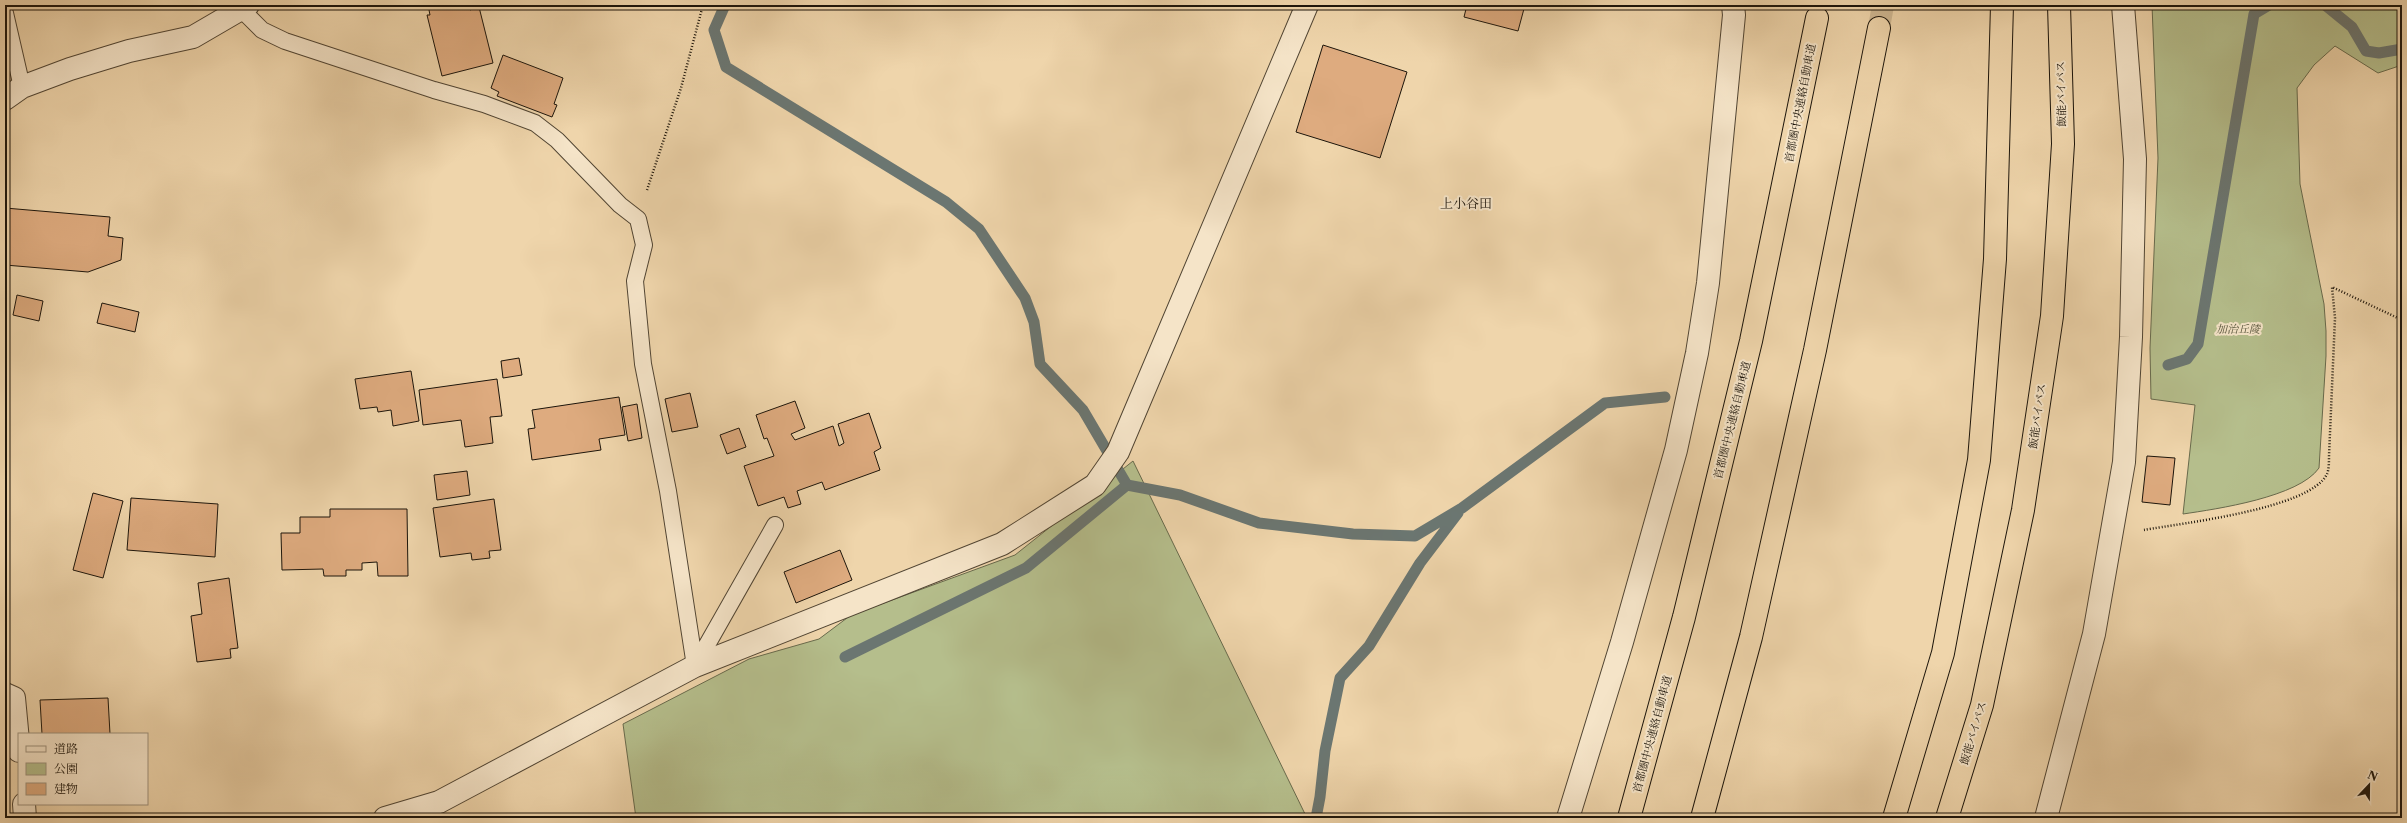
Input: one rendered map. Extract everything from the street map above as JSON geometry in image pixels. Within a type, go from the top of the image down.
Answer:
[{"type":"highway","points":[[1894,818],[1943,653],[1979,460],[1995,259],[2002,5]]},
{"type":"highway","name":"飯能バイパス","points":[[1947,818],[1982,705],[2023,510],[2052,316],[2063,144],[2059,5]]},
{"type":"highway","name":"首都圏中央連絡自動車道","points":[[1630,818],[1684,617],[1752,341],[1817,18]]},
{"type":"highway","points":[[1702,818],[1751,637],[1814,358],[1879,28]]},
{"type":"street","points":[[385,818],[441,810],[696,666],[1002,544],[1095,485],[1118,452],[1307,5]]},
{"type":"street","points":[[1568,818],[1622,642],[1676,450],[1697,353],[1708,282],[1734,15],[1733,5]]},
{"type":"street","points":[[2046,818],[2094,634],[2124,462],[2131,341],[2135,159],[2123,5]]},
{"type":"street","points":[[14,93],[129,52],[193,37],[245,8]]},
{"type":"street","points":[[5,694],[14,698],[18,741]]},
{"type":"street","points":[[24,805],[25,818]]},
{"type":"lane","points":[[245,8],[262,30],[285,41],[441,92],[484,104],[535,123],[557,140],[620,204],[638,219],[644,245],[635,280],[644,364],[668,491],[696,666]]},
{"type":"lane","points":[[5,13],[14,93]]},
{"type":"lane","points":[[696,666],[775,525]]},
{"type":"path","points":[[638,219],[681,88],[703,5]]},
{"type":"path","points":[[2112,536],[2270,506],[2314,488],[2327,474],[2330,456],[2335,318],[2332,287],[2402,320]]},
{"type":"green space","name":"加治丘陵","points":[[2152,5],[2402,5],[2402,65],[2378,73],[2335,46],[2314,65],[2297,88],[2300,184],[2324,304],[2326,331],[2326,356],[2319,468],[2309,478],[2294,487],[2276,494],[2236,505],[2183,514],[2195,405],[2151,399],[2150,348],[2158,158]]},
{"type":"green space","points":[[1133,461],[1306,816],[1304,818],[636,818],[623,724],[749,659],[819,639],[851,615],[1015,555]]},
{"type":"building","points":[[428,5],[469,5],[470,10],[479,7],[493,63],[442,76],[427,15],[430,15]]},
{"type":"building","points":[[1467,5],[1525,5],[1518,31],[1464,17]]},
{"type":"building","points":[[1323,45],[1407,72],[1380,158],[1296,132]]},
{"type":"building","points":[[503,55],[563,78],[554,104],[557,105],[552,117],[497,96],[499,92],[491,88]]},
{"type":"building","points":[[5,208],[110,217],[108,236],[123,238],[121,260],[88,272],[5,265]]},
{"type":"building","points":[[17,295],[43,301],[39,321],[13,315]]},
{"type":"building","points":[[102,303],[139,312],[135,332],[97,323]]},
{"type":"building","points":[[519,358],[522,375],[503,378],[501,361]]},
{"type":"building","points":[[411,371],[419,421],[393,426],[391,410],[378,412],[377,407],[360,409],[355,379]]},
{"type":"building","points":[[497,379],[502,416],[490,417],[493,443],[465,447],[461,420],[423,425],[419,390]]},
{"type":"building","points":[[690,393],[698,427],[672,432],[665,399]]},
{"type":"building","points":[[619,397],[625,435],[599,439],[601,450],[532,460],[528,429],[535,428],[532,410]]},
{"type":"building","points":[[795,401],[805,428],[791,434],[795,440],[833,426],[839,446],[844,443],[838,424],[869,413],[881,448],[874,452],[880,470],[825,490],[822,482],[797,491],[801,504],[788,508],[784,497],[758,506],[744,466],[774,456],[767,438],[764,439],[756,415]]},
{"type":"building","points":[[637,404],[642,438],[628,441],[622,407]]},
{"type":"building","points":[[739,428],[746,447],[727,454],[720,435]]},
{"type":"building","points":[[2147,456],[2175,458],[2170,505],[2142,502]]},
{"type":"building","points":[[467,471],[470,495],[437,500],[434,475]]},
{"type":"building","points":[[93,493],[123,501],[103,578],[73,570]]},
{"type":"building","points":[[131,498],[218,504],[215,557],[127,550]]},
{"type":"building","points":[[494,499],[501,550],[489,551],[490,558],[472,560],[471,553],[440,557],[433,508]]},
{"type":"building","points":[[330,509],[407,509],[408,576],[378,576],[377,562],[362,563],[362,570],[346,570],[346,576],[324,576],[323,569],[282,570],[281,533],[300,533],[300,517],[330,517]]},
{"type":"building","points":[[840,550],[852,580],[796,603],[784,572]]},
{"type":"building","points":[[229,578],[238,648],[230,649],[231,658],[197,662],[191,616],[202,614],[198,583]]},
{"type":"building","points":[[108,698],[110,733],[42,733],[40,700]]},
{"type":"waterway","points":[[725,5],[714,30],[726,67],[946,202],[979,229],[1025,298],[1034,322],[1040,364],[1083,410],[1127,485]]},
{"type":"waterway","points":[[2168,365],[2187,359],[2198,344],[2254,14],[2269,5]]},
{"type":"waterway","points":[[2325,5],[2352,27],[2366,51],[2379,53],[2402,49]]},
{"type":"waterway","points":[[845,657],[1026,568],[1127,485],[1180,495],[1259,523],[1353,534],[1415,536],[1462,508],[1605,403],[1665,397]]},
{"type":"waterway","points":[[1316,818],[1325,751],[1340,678],[1369,646],[1420,563],[1458,513]]},
{"type":"tunnel","points":[[1879,28],[1883,5]]},
{"type":"district","name":"上小谷田","points":[[1466,203]]}]
